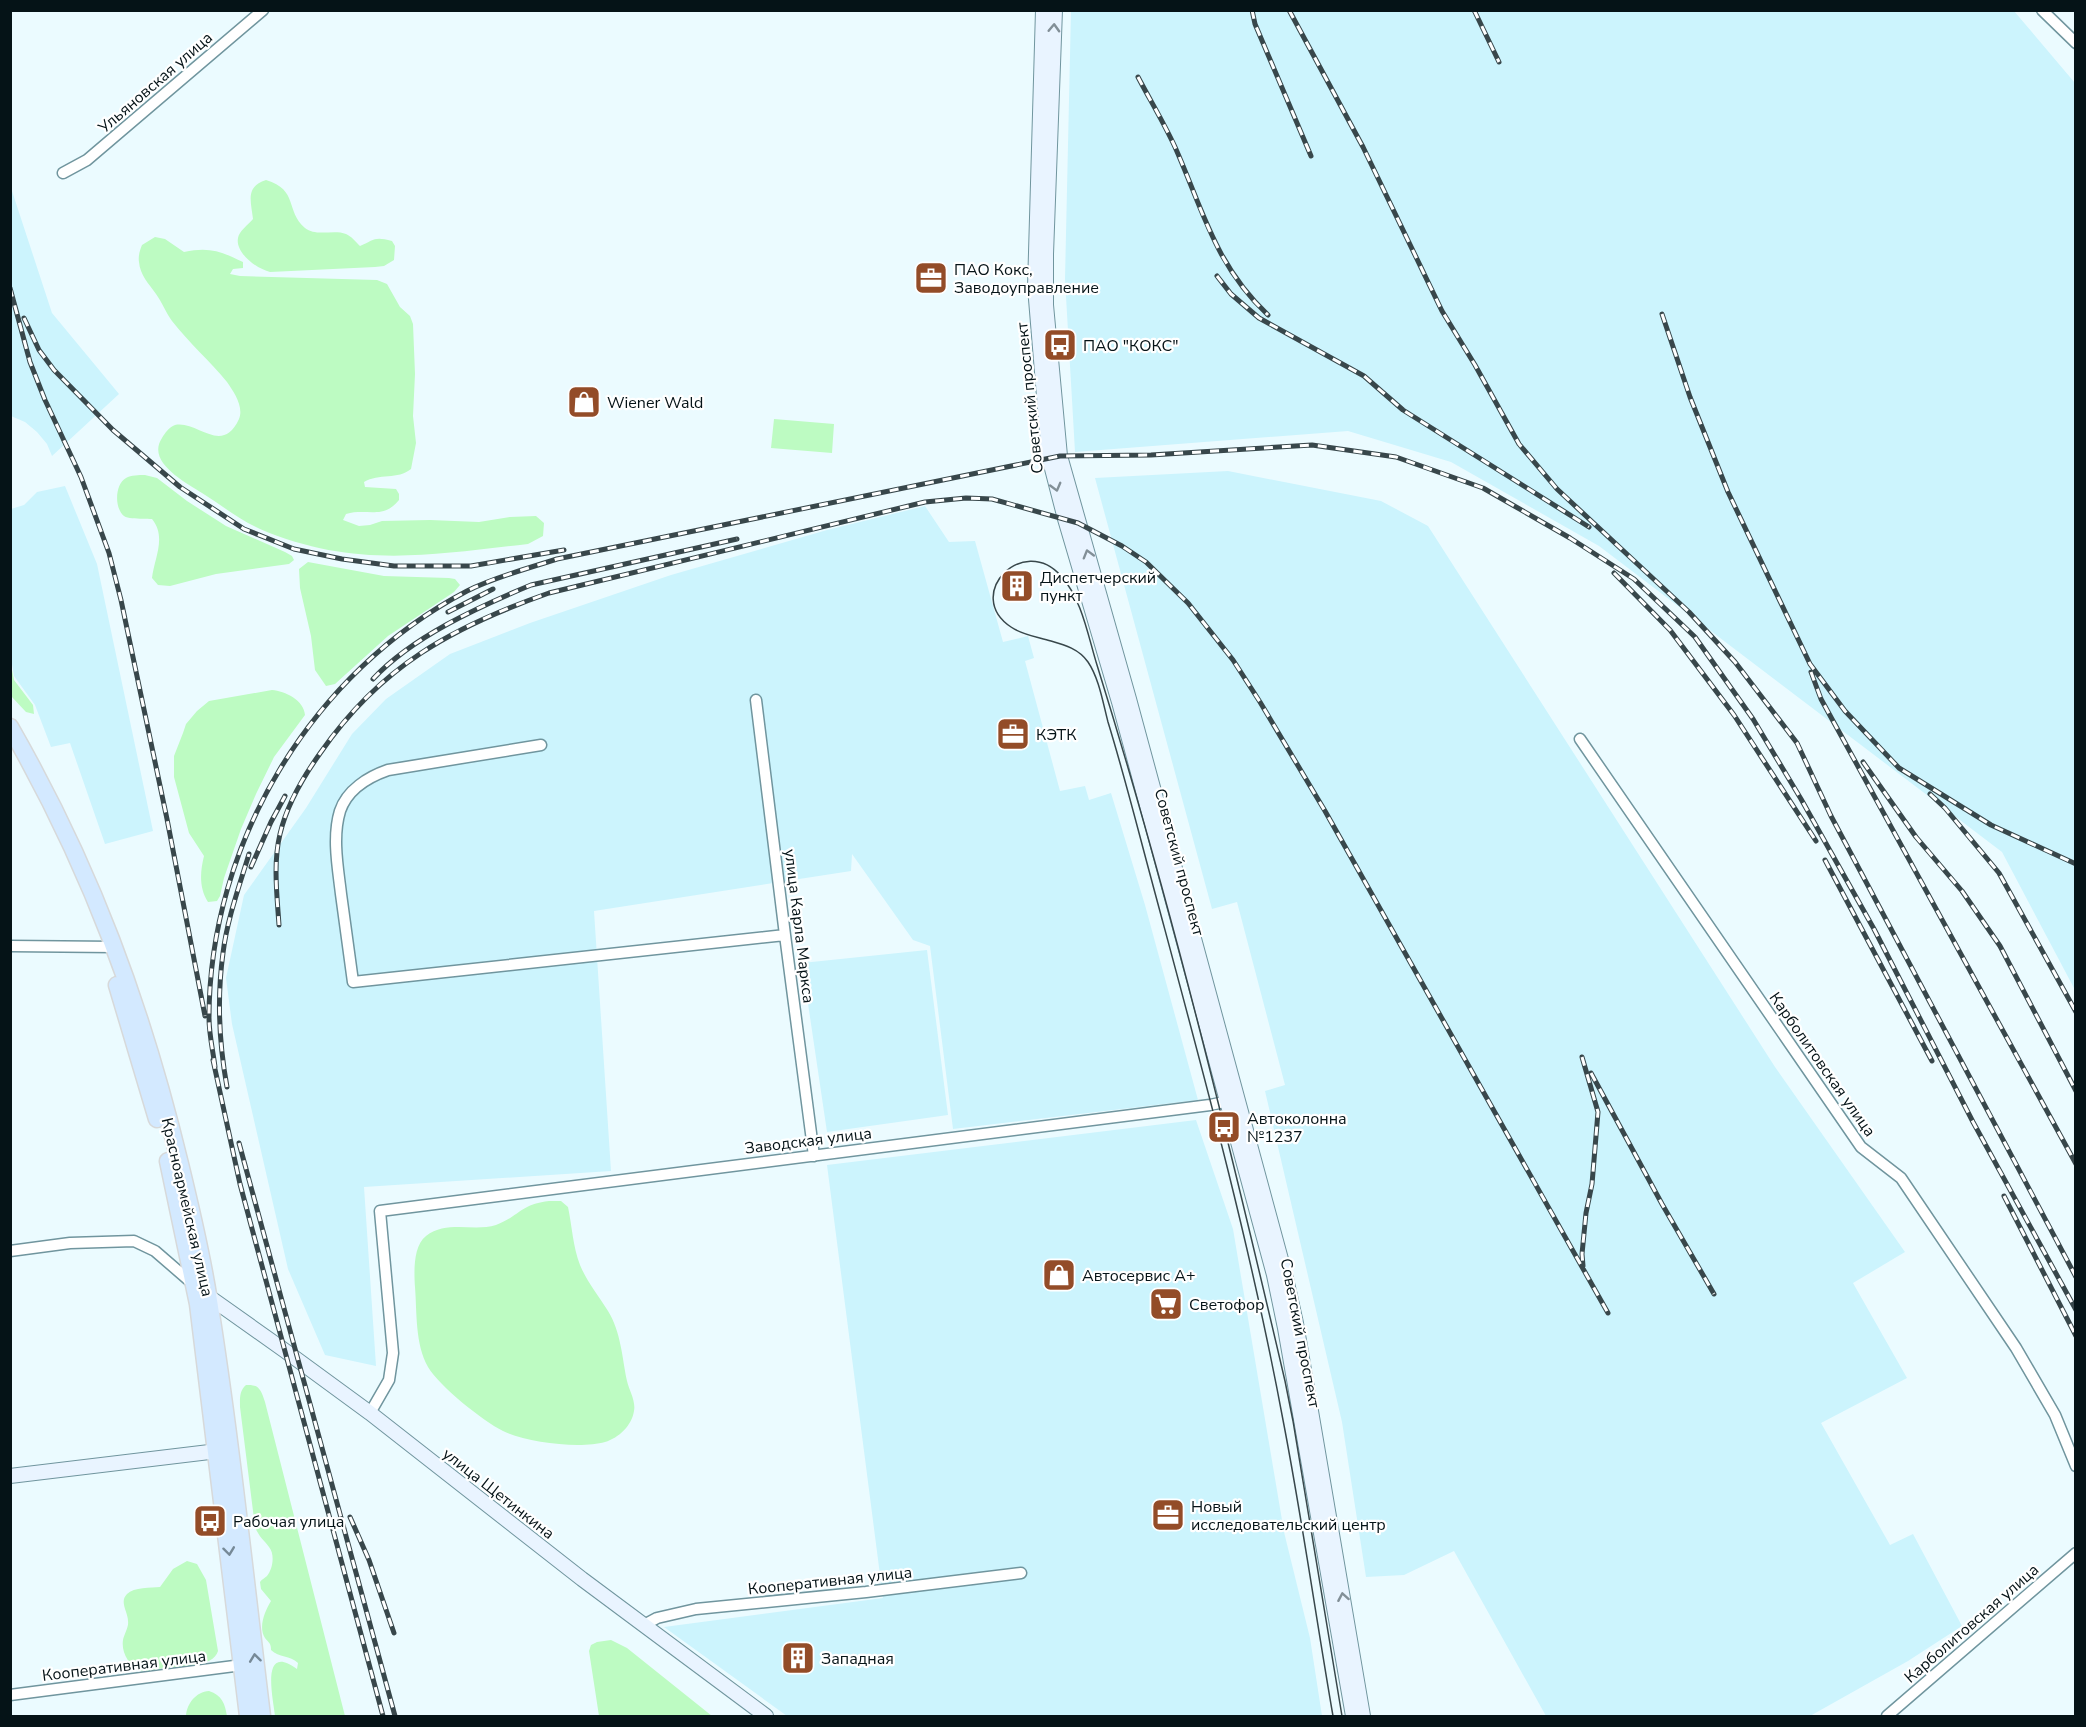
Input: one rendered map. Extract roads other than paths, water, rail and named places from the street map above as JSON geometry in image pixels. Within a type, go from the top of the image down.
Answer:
[{"type":"main road","name":"Советский проспект","points":[[1043,10],[1035,288],[1049,457],[1065,519],[1285,1274],[1294,1313],[1363,1716]]},
{"type":"main road","name":"Советский проспект","points":[[1055,10],[1046,305],[1060,456],[1130,699],[1234,1100],[1285,1328],[1353,1716]]},
{"type":"main road","name":"Красноармейская улица","points":[[10,727],[73,845],[109,947],[162,1136],[195,1285],[223,1450],[262,1716]]},
{"type":"main road","name":"Красноармейская улица","points":[[10,750],[58,839],[136,1006],[167,1111],[209,1298],[248,1716]]},
{"type":"main road","name":"улица Щетинкина","points":[[195,1285],[209,1298],[370,1413],[582,1579],[766,1716]]},
{"type":"main road","points":[[10,1476],[223,1450]]},
{"type":"street","name":"Ульяновская улица","points":[[63,173],[87,160],[262,10]]},
{"type":"street","points":[[2042,10],[2076,43]]},
{"type":"street","name":"улица Карла Маркса","points":[[756,700],[814,1156]]},
{"type":"street","name":"Карболитовская улица","points":[[1580,739],[1861,1148],[1901,1178],[1972,1282],[2016,1348],[2055,1415],[2076,1466]]},
{"type":"street","points":[[541,745],[388,770],[371,777],[353,790],[341,810],[337,824],[337,858],[353,982],[785,935]]},
{"type":"street","points":[[10,946],[109,947]]},
{"type":"street","name":"Заводская улица","points":[[370,1413],[389,1380],[393,1353],[380,1211],[1208,1106],[1234,1100]]},
{"type":"street","points":[[10,1251],[70,1243],[134,1241],[155,1251],[195,1285]]},
{"type":"street","name":"Карболитовская улица","points":[[1887,1716],[2076,1553]]},
{"type":"street","name":"Кооперативная улица","points":[[644,1625],[657,1618],[696,1609],[877,1591],[1021,1573]]},
{"type":"street","name":"Кооперативная улица","points":[[10,1695],[242,1665]]},
{"type":"tram line","points":[[1333,1716],[1290,1457],[1255,1283],[1205,1080],[1098,683],[1092,668],[1080,654],[1071,648],[1015,630],[998,614],[993,599],[996,585],[1004,573],[1016,565],[1030,561],[1046,565],[1061,576],[1079,607],[1124,753],[1174,931],[1285,1381],[1342,1716]]},
{"type":"railway","points":[[1252,10],[1255,24],[1311,156]]},
{"type":"railway","points":[[1289,10],[1363,147],[1442,311],[1519,444],[1557,489],[1689,612],[1735,662],[1797,743],[1831,816],[2076,1277]]},
{"type":"railway","points":[[1474,10],[1499,62]]},
{"type":"railway","points":[[1138,77],[1175,147],[1212,236],[1235,277],[1268,315]]},
{"type":"railway","points":[[1217,276],[1231,294],[1259,318],[1364,376],[1403,410],[1589,527]]},
{"type":"railway","points":[[10,288],[30,362],[81,477],[109,553],[167,819],[205,1016]]},
{"type":"railway","points":[[1662,314],[1690,397],[1728,492],[1810,664],[1845,711],[1899,768],[1991,825],[2076,864]]},
{"type":"railway","points":[[24,318],[39,350],[54,370],[113,430],[180,487],[244,529],[294,549],[342,559],[394,566],[471,566],[564,550]]},
{"type":"railway","points":[[215,1067],[209,1018],[214,953],[228,889],[250,827],[280,769],[317,716],[361,667],[411,625],[467,591],[500,577],[557,559],[1060,456],[1151,455],[1312,445],[1396,457],[1483,488],[1570,538],[1634,579],[1695,637],[1753,719],[1801,799],[1874,929],[1973,1122],[2076,1310]]},
{"type":"railway","points":[[279,925],[276,879],[280,834],[291,801],[321,752],[368,696],[394,673],[421,653],[481,620],[549,593],[925,502],[966,498],[992,499],[1078,523],[1122,546],[1146,562],[1188,603],[1233,660],[1325,811],[1608,1313]]},
{"type":"railway","points":[[373,679],[407,650],[447,624],[531,585],[737,539]]},
{"type":"railway","points":[[1614,573],[1670,630],[1734,715],[1816,841]]},
{"type":"railway","points":[[448,612],[493,589]]},
{"type":"railway","points":[[1811,672],[1821,699],[2076,1164]]},
{"type":"railway","points":[[1863,762],[1916,837],[1962,891],[2000,946],[2076,1091]]},
{"type":"railway","points":[[1930,794],[1945,808],[1999,873],[2076,1012]]},
{"type":"railway","points":[[251,867],[285,796]]},
{"type":"railway","points":[[227,1087],[220,1020],[221,970],[227,928],[249,854]]},
{"type":"railway","points":[[1825,860],[1932,1061]]},
{"type":"railway","points":[[1582,1057],[1598,1112],[1592,1184],[1586,1213],[1582,1254],[1583,1266]]},
{"type":"railway","points":[[213,1060],[240,1184],[383,1716]]},
{"type":"railway","points":[[1591,1073],[1714,1294]]},
{"type":"railway","points":[[239,1143],[395,1716]]},
{"type":"railway","points":[[2004,1196],[2076,1336]]},
{"type":"railway","points":[[350,1517],[369,1560],[394,1633]]},
{"type":"place","name":"ПАО Кокс, Заводоуправление","points":[[931,278]]},
{"type":"place","name":"ПАО \"КОКС\"","points":[[1060,345]]},
{"type":"place","name":"Wiener Wald","points":[[584,402]]},
{"type":"place","name":"Диспетчерский пункт","points":[[1017,586]]},
{"type":"place","name":"КЭТК","points":[[1013,734]]},
{"type":"place","name":"Автоколонна №1237","points":[[1224,1127]]},
{"type":"place","name":"Автосервис А+","points":[[1059,1275]]},
{"type":"place","name":"Светофор","points":[[1166,1304]]},
{"type":"place","name":"Новый исследовательский центр","points":[[1168,1515]]},
{"type":"place","name":"Рабочая улица","points":[[210,1521]]},
{"type":"place","name":"Западная","points":[[798,1658]]}]
